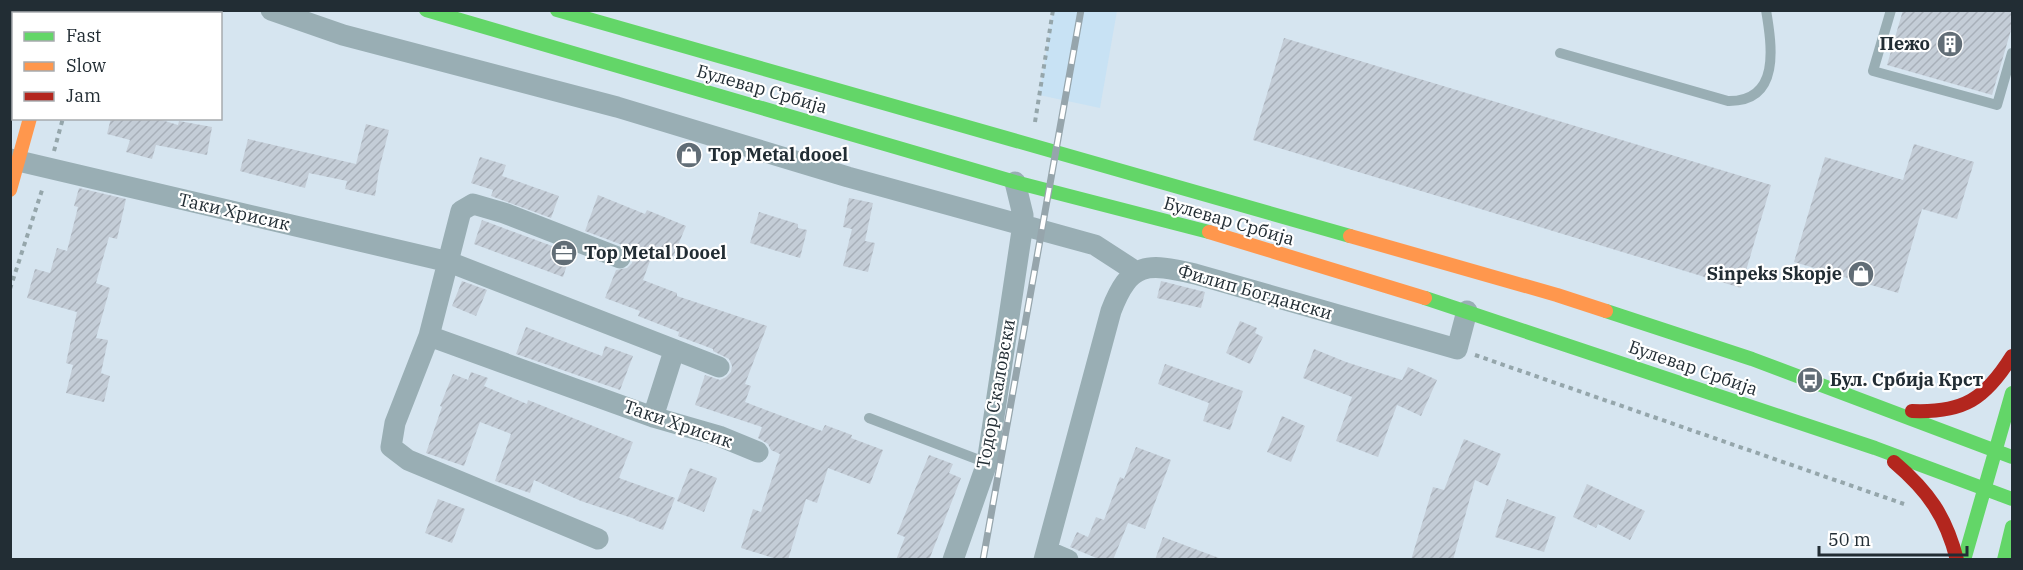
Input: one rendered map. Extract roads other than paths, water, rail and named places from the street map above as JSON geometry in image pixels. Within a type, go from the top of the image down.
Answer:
[{"type":"street","points":[[271,10],[343,35],[617,107],[848,177],[1095,245],[1135,272],[1122,286],[1111,311],[1046,555],[1068,560]]},
{"type":"street","name":"Булевар Србија","points":[[426,10],[1015,182],[1232,238],[1467,311],[1875,448],[2013,499]]},
{"type":"street","name":"Булевар Србија","points":[[557,10],[1557,295],[1752,359],[2013,457]]},
{"type":"street","points":[[10,190],[15,160],[29,120]]},
{"type":"street","name":"Таки Хрисик","points":[[15,160],[449,262],[719,367]]},
{"type":"street","name":"Тодор Скаловски","points":[[953,560],[987,463],[1023,224],[1015,182]]},
{"type":"street","points":[[598,539],[408,460],[391,447],[395,423],[429,336],[461,210],[473,204],[504,213],[620,258]]},
{"type":"street","name":"Филип Богдански","points":[[1135,272],[1149,267],[1167,267],[1457,349],[1467,311]]},
{"type":"street","name":"Таки Хрисик","points":[[429,336],[653,417],[719,436],[758,452]]},
{"type":"street","points":[[653,417],[674,351]]},
{"type":"street","points":[[1890,409],[1942,412],[1957,409],[1973,402],[1986,391],[2000,376],[2013,356]]},
{"type":"street","points":[[1964,560],[2013,393]]},
{"type":"street","points":[[1875,448],[1922,487],[1935,501],[1951,535],[1957,560]]},
{"type":"street","points":[[2004,560],[2013,527]]},
{"type":"lane","points":[[1560,53],[1728,102],[1738,102],[1757,92],[1769,73],[1772,62],[1766,10]]},
{"type":"lane","points":[[1891,10],[1874,71],[1997,105],[2013,53]]},
{"type":"lane","points":[[869,418],[987,463]]},
{"type":"railway","points":[[983,560],[1081,10]]},
{"type":"place","name":"Пежо","points":[[1950,44]]},
{"type":"place","name":"Top Metal dooel","points":[[689,155]]},
{"type":"place","name":"Top Metal Dooel","points":[[564,253]]},
{"type":"place","name":"Sinpeks Skopje","points":[[1861,274]]},
{"type":"place","name":"Бул. Србија Крст","points":[[1810,380]]}]
